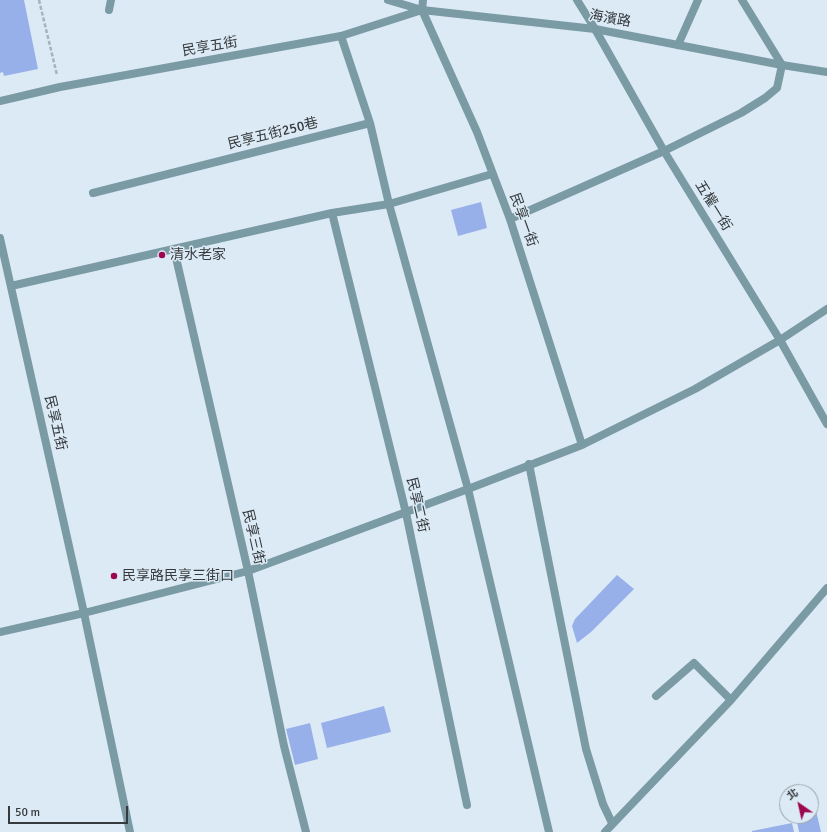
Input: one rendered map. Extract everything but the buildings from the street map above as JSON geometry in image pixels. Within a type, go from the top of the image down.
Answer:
[{"type":"street","points":[[109,10],[111,0]]},
{"type":"street","name":"海濱路","points":[[388,0],[422,10],[595,29],[782,65],[827,72]]},
{"type":"street","points":[[422,10],[423,0]]},
{"type":"street","name":"五權一街","points":[[577,0],[664,151],[780,340],[827,424]]},
{"type":"street","points":[[678,45],[698,0]]},
{"type":"street","points":[[510,219],[664,151],[741,113],[765,98],[777,88],[782,65],[742,0]]},
{"type":"street","name":"民享五街","points":[[0,101],[60,88],[342,36],[422,10]]},
{"type":"street","name":"民享一街","points":[[422,10],[476,132],[510,219],[582,445]]},
{"type":"street","points":[[342,36],[370,123],[389,204],[468,489],[549,832]]},
{"type":"street","name":"民享五街250巷","points":[[93,193],[370,123]]},
{"type":"street","points":[[11,286],[332,213],[389,204],[492,174]]},
{"type":"street","name":"民享二街","points":[[332,213],[406,513],[467,805]]},
{"type":"street","name":"民享五街","points":[[0,238],[84,613],[130,832]]},
{"type":"street","name":"民享三街","points":[[174,249],[248,571],[284,746],[306,832]]},
{"type":"street","points":[[0,632],[84,613],[248,571],[406,513],[529,464],[582,445],[695,389],[780,340],[827,309]]},
{"type":"street","points":[[529,464],[586,749],[603,804],[612,823]]},
{"type":"street","points":[[605,832],[731,700],[827,588]]},
{"type":"street","points":[[656,696],[694,663],[731,700]]},
{"type":"path","points":[[39,0],[60,88]]},
{"type":"place","name":"清水老家","points":[[162,255]]},
{"type":"place","name":"民享路民享三街口","points":[[114,576]]}]
